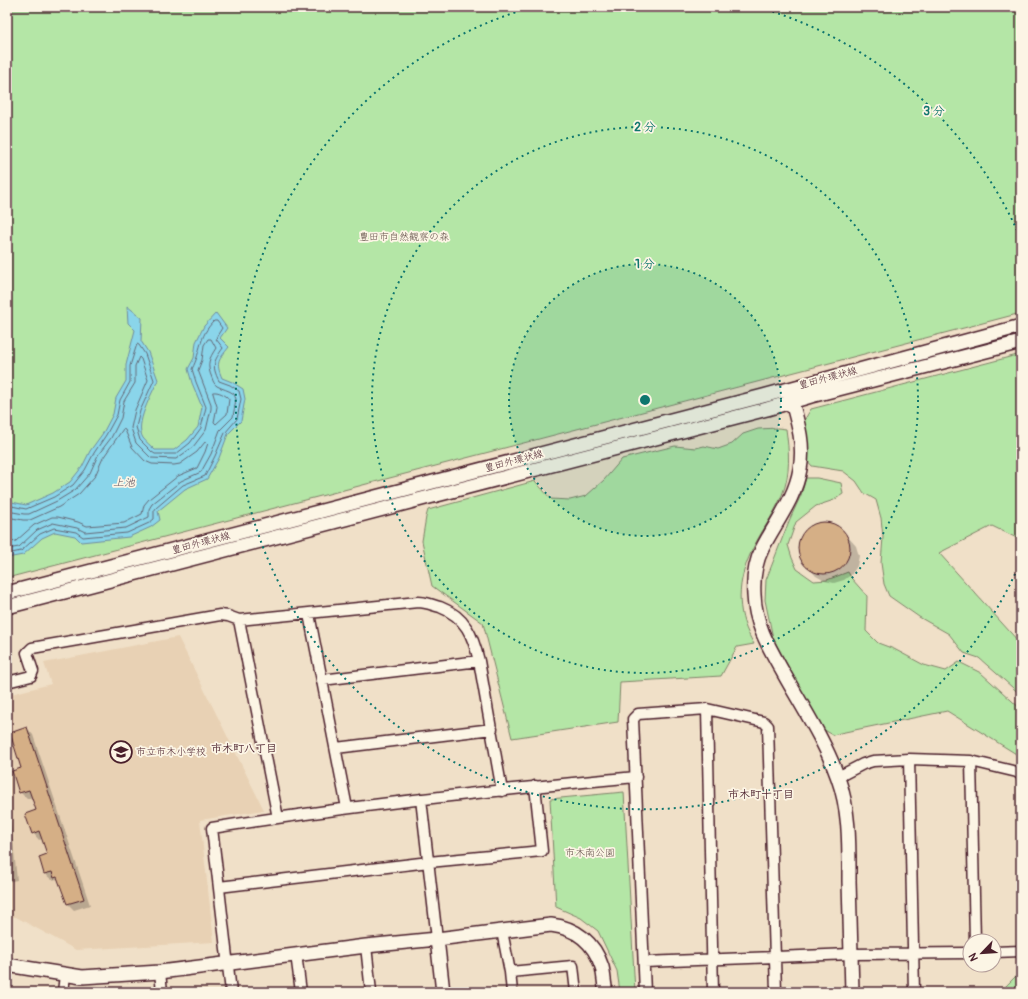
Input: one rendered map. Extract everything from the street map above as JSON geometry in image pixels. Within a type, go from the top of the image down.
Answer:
[{"type":"street","name":"豊田外環状線","points":[[7,593],[788,389],[1021,326]]},
{"type":"street","name":"豊田外環状線","points":[[7,607],[1021,342]]},
{"type":"street","points":[[788,389],[802,441],[800,470],[796,486],[758,560],[754,582],[755,608],[762,634],[827,751],[838,777],[846,810],[848,827],[852,992]]},
{"type":"street","points":[[7,682],[31,676],[33,671],[27,653],[32,648],[220,615],[239,620],[418,602],[428,603],[457,616],[465,625],[470,635],[479,661],[502,791]]},
{"type":"street","points":[[309,614],[347,808]]},
{"type":"street","points":[[239,620],[278,818]]},
{"type":"street","points":[[322,680],[479,661]]},
{"type":"street","points":[[707,709],[713,992]]},
{"type":"street","points":[[644,992],[644,962],[633,719],[638,714],[707,709],[764,722],[768,726],[776,992]]},
{"type":"street","points":[[336,748],[492,729]]},
{"type":"street","points":[[838,777],[863,764],[873,761],[909,759],[971,760],[1017,772],[1021,775]]},
{"type":"street","points":[[909,759],[914,992]]},
{"type":"street","points":[[971,760],[975,933]]},
{"type":"street","points":[[231,992],[212,828],[347,808],[421,799],[502,791],[535,786],[636,777]]},
{"type":"street","points":[[218,887],[429,862],[542,851],[535,786]]},
{"type":"street","points":[[421,799],[443,992]]},
{"type":"street","points":[[7,965],[82,977],[160,972],[296,954],[437,939],[551,924],[575,931],[592,947],[602,968],[606,992]]},
{"type":"street","points":[[502,931],[510,972],[512,992]]},
{"type":"street","points":[[366,946],[371,992]]},
{"type":"street","points":[[1002,952],[1021,951]]},
{"type":"street","points":[[644,962],[851,954],[962,953]]},
{"type":"street","points":[[296,954],[301,992]]},
{"type":"street","points":[[510,972],[573,966],[576,992]]},
{"type":"street","points":[[160,972],[162,992]]},
{"type":"street","points":[[63,992],[65,975]]},
{"type":"shaded area","name":"市立市木小学校","points":[[178,637],[264,810],[200,820],[214,942],[76,950],[16,917],[7,917],[7,695],[51,684],[44,663]]},
{"type":"green space","name":"豊田市自然観察の森","points":[[7,7],[1021,7],[1021,313],[7,578]]},
{"type":"green space","points":[[1021,354],[1021,540],[992,526],[939,553],[1019,642],[1021,648],[1021,695],[979,658],[964,653],[949,634],[919,617],[889,596],[884,584],[881,563],[883,537],[881,518],[876,500],[864,493],[856,481],[843,471],[812,466],[807,460],[802,424],[811,409]]},
{"type":"green space","points":[[758,429],[786,429],[788,454],[787,479],[782,495],[749,557],[740,590],[740,601],[744,623],[754,644],[737,647],[721,676],[620,682],[618,722],[512,738],[483,623],[432,586],[422,541],[428,510],[535,481],[551,499],[570,500],[586,496],[604,480],[622,459],[675,446],[696,448],[704,446],[718,449],[732,444],[743,434]]},
{"type":"green space","points":[[806,478],[817,478],[841,483],[843,494],[834,500],[816,506],[796,522],[788,545],[797,569],[814,581],[827,580],[848,572],[852,579],[867,596],[866,631],[878,643],[894,649],[924,665],[946,671],[959,662],[981,673],[1021,709],[1021,757],[947,711],[833,735],[821,728],[773,638],[765,600],[766,580],[801,495]]},
{"type":"green space","name":"市木南公園","points":[[624,792],[635,992],[620,992],[617,971],[598,931],[581,918],[556,907],[550,799]]},
{"type":"green space","points":[[1021,971],[1021,992],[1000,992]]},
{"type":"water","name":"上池","points":[[127,306],[142,318],[141,341],[148,352],[158,380],[142,417],[141,432],[143,438],[155,450],[174,450],[187,440],[198,427],[202,407],[188,369],[194,358],[196,342],[204,326],[216,313],[227,328],[220,338],[229,347],[219,361],[219,368],[222,378],[243,389],[245,399],[241,421],[228,434],[219,458],[207,479],[185,489],[158,511],[160,520],[151,527],[129,537],[81,542],[75,536],[55,532],[42,538],[23,555],[7,558],[7,501],[26,505],[53,493],[70,482],[82,467],[113,414],[116,398],[126,381],[126,365],[135,330],[128,323]]},
{"type":"building","points":[[819,522],[829,522],[838,526],[846,534],[850,543],[850,553],[846,562],[838,570],[829,574],[819,574],[810,570],[802,562],[798,553],[798,543],[802,534],[810,526]]},
{"type":"building","points":[[27,727],[84,899],[67,904],[57,877],[54,878],[52,872],[44,874],[39,857],[47,854],[39,831],[32,834],[25,814],[36,810],[29,790],[19,793],[12,771],[21,768],[10,733]]},
{"type":"place","name":"市立市木小学校","points":[[121,752]]},
{"type":"district","name":"市木町八丁目","points":[[244,748]]},
{"type":"district","name":"市木町十丁目","points":[[761,794]]}]
